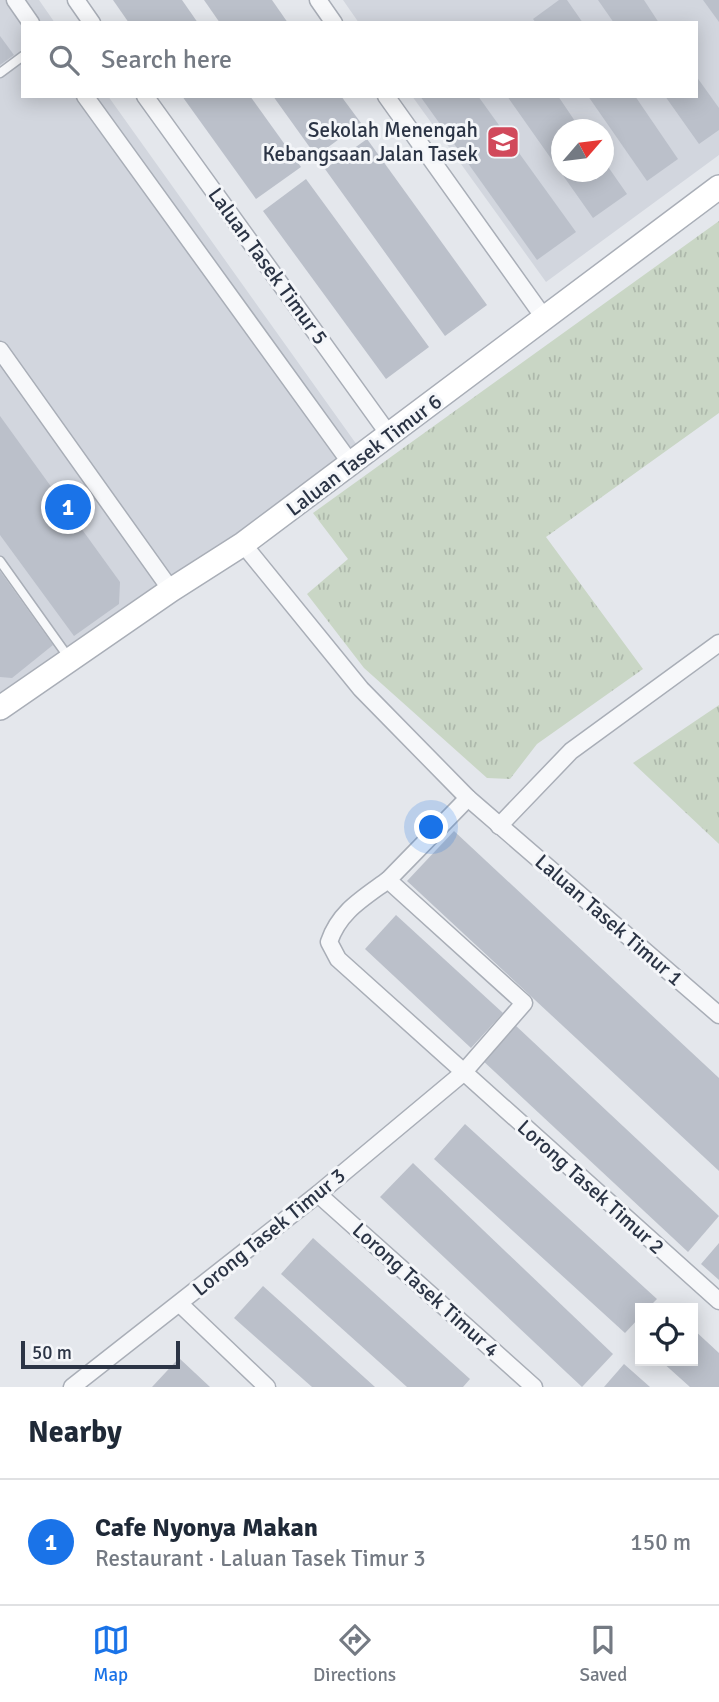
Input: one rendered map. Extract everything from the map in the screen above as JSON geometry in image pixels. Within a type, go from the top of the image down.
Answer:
[{"type":"street","points":[[15,0],[30,21]]},
{"type":"street","points":[[76,0],[91,21]]},
{"type":"street","points":[[318,0],[333,21]]},
{"type":"street","points":[[86,98],[352,465]]},
{"type":"street","name":"Laluan Tasek Timur 5","points":[[146,98],[390,436]]},
{"type":"street","points":[[387,98],[545,319]]},
{"type":"street","name":"Laluan Tasek Timur 6","points":[[0,708],[171,590],[243,544],[352,465],[719,187]]},
{"type":"street","points":[[0,350],[171,590]]},
{"type":"street","name":"Laluan Tasek Timur 1","points":[[243,544],[360,689],[468,798],[719,1015]]},
{"type":"street","points":[[499,826],[571,751],[719,643]]},
{"type":"street","points":[[388,880],[468,798]]},
{"type":"street","name":"Lorong Tasek Timur 2","points":[[388,880],[349,908],[335,924],[329,942],[338,959],[719,1301]]},
{"type":"street","name":"Lorong Tasek Timur 3","points":[[72,1387],[318,1194],[463,1073],[524,1003],[388,880]]},
{"type":"street","name":"Lorong Tasek Timur 4","points":[[318,1194],[534,1387]]},
{"type":"street","points":[[180,1304],[267,1387]]},
{"type":"lane","points":[[0,73],[21,57]]},
{"type":"lane","points":[[0,561],[69,659]]},
{"type":"shaded area","points":[[0,0],[39,0],[54,21],[21,21],[21,98],[109,98],[367,459],[0,705]]},
{"type":"shaded area","name":"Sekolah Menengah Kebangsaan Jalan Tasek","points":[[343,0],[719,0],[719,155],[546,282],[413,98],[698,98],[698,21],[358,21]]},
{"type":"green space","points":[[719,221],[719,413],[546,537],[643,669],[537,744],[510,779],[487,778],[364,668],[307,594],[348,559],[313,513]]},
{"type":"green space","points":[[719,705],[719,844],[633,763]]},
{"type":"building","points":[[113,0],[182,0],[197,21],[128,21]]},
{"type":"building","points":[[204,0],[272,0],[287,21],[219,21]]},
{"type":"building","points":[[559,0],[567,0],[582,21],[534,21],[533,19]]},
{"type":"building","points":[[598,0],[644,0],[658,21],[613,21]]},
{"type":"building","points":[[703,0],[719,0],[719,22]]},
{"type":"building","points":[[0,36],[14,55],[0,65]]},
{"type":"building","points":[[698,79],[719,108],[719,130],[699,144],[666,98],[698,98]]},
{"type":"building","points":[[183,98],[251,98],[301,167],[256,199]]},
{"type":"building","points":[[274,98],[342,98],[361,123],[316,156]]},
{"type":"building","points":[[421,98],[479,98],[576,232],[537,260]]},
{"type":"building","points":[[508,98],[559,98],[574,119],[551,119],[551,158]]},
{"type":"building","points":[[589,98],[636,98],[678,159],[647,181],[614,133],[614,119],[604,119]]},
{"type":"building","points":[[367,139],[487,305],[445,336],[325,169]]},
{"type":"building","points":[[614,175],[627,194],[593,218],[568,182],[614,182]]},
{"type":"building","points":[[306,179],[429,347],[386,379],[263,211]]},
{"type":"building","points":[[0,416],[120,582],[119,604],[74,636],[0,535]]},
{"type":"building","points":[[0,571],[53,645],[12,678],[0,677]]},
{"type":"building","points":[[454,831],[719,1078],[719,1171],[407,881]]},
{"type":"building","points":[[396,915],[503,1013],[471,1048],[365,949]]},
{"type":"building","points":[[514,1024],[719,1216],[688,1252],[481,1059]]},
{"type":"building","points":[[465,1124],[657,1299],[653,1303],[635,1303],[635,1322],[625,1333],[434,1159]]},
{"type":"building","points":[[413,1163],[613,1354],[582,1387],[380,1197]]},
{"type":"building","points":[[313,1238],[470,1379],[463,1387],[407,1387],[281,1274]]},
{"type":"building","points":[[719,1243],[719,1280],[701,1264]]},
{"type":"building","points":[[263,1286],[375,1387],[312,1387],[234,1318]]},
{"type":"building","points":[[698,1334],[719,1353],[719,1387],[690,1387],[667,1366],[698,1366]]},
{"type":"building","points":[[179,1358],[210,1387],[152,1387]]},
{"type":"building","points":[[624,1364],[650,1387],[604,1387]]},
{"type":"place","name":"Sekolah Menengah Kebangsaan Jalan Tasek","points":[[503,142]]},
{"type":"place","name":"Cafe Nyonya Makan","points":[[68,507]]}]
